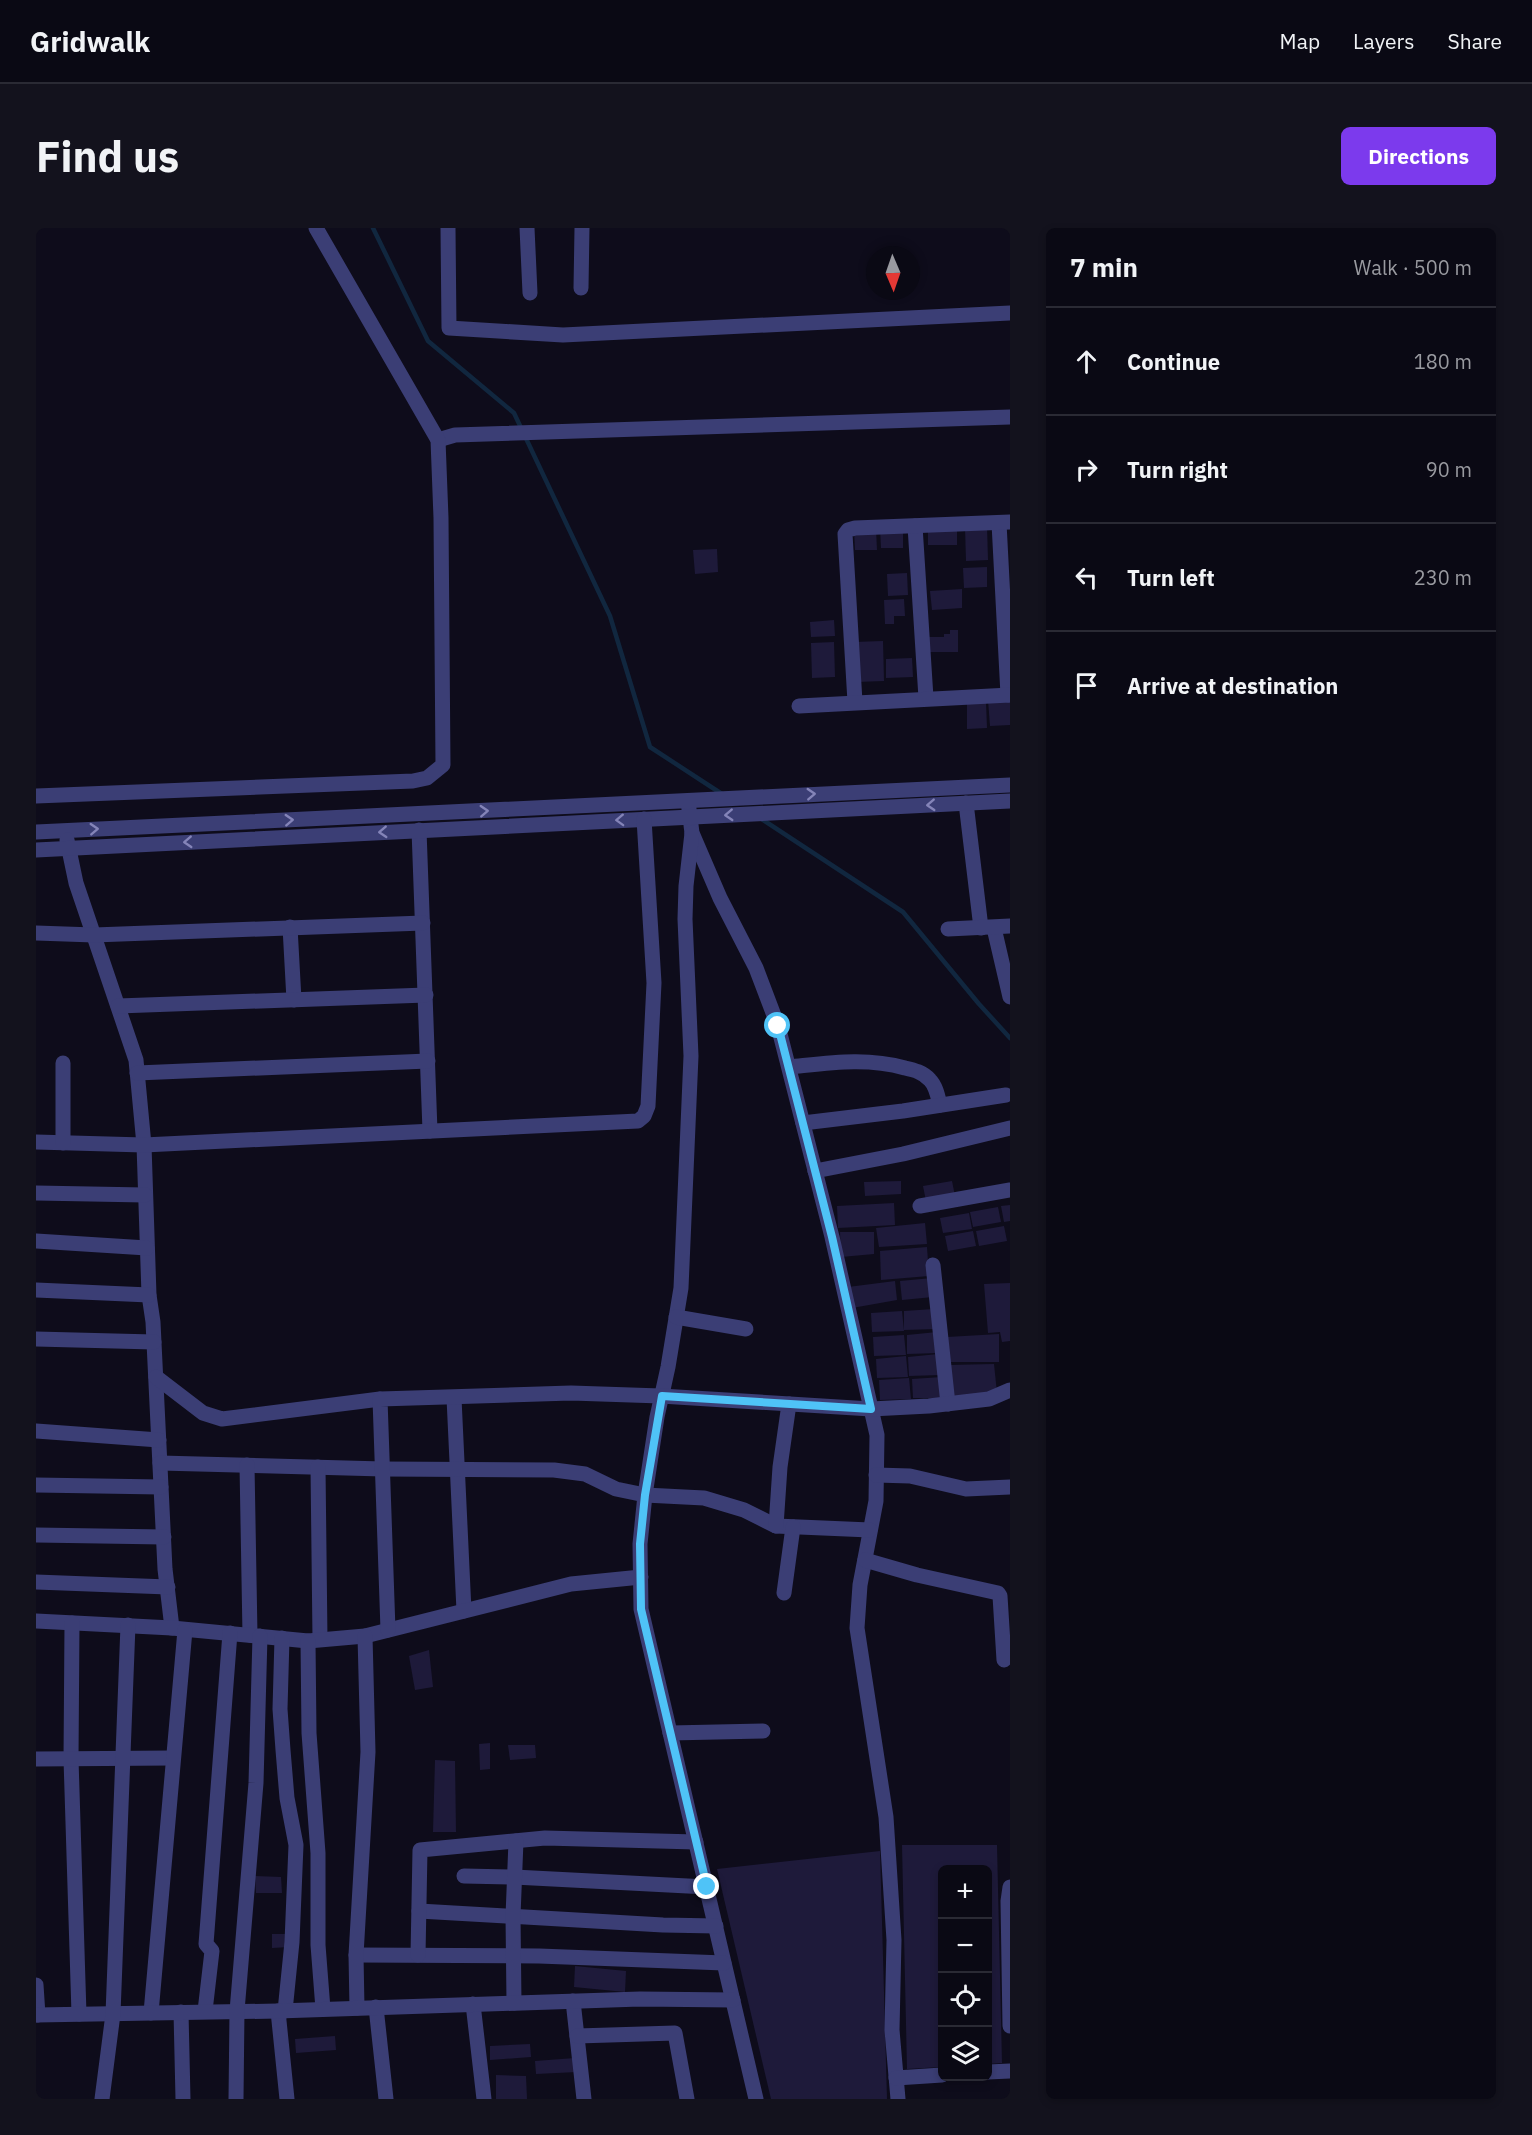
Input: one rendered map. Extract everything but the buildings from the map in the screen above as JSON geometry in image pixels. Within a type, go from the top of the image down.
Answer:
[{"type":"street","points":[[36,796],[413,781],[428,778],[443,765],[438,440],[316,228]]},
{"type":"street","points":[[448,228],[449,328],[563,335],[1010,313]]},
{"type":"street","points":[[527,228],[530,294]]},
{"type":"street","points":[[581,288],[582,228]]},
{"type":"street","points":[[438,440],[455,435],[527,432],[1010,417]]},
{"type":"street","points":[[799,706],[1009,695],[1005,523],[848,530],[845,534],[855,702]]},
{"type":"street","points":[[915,526],[926,698]]},
{"type":"street","points":[[36,832],[1010,785]]},
{"type":"street","points":[[764,813],[768,797]]},
{"type":"street","points":[[693,801],[685,919],[691,1056],[681,1288],[645,1495],[640,1544],[641,1609],[756,2099]]},
{"type":"street","points":[[36,850],[644,819],[693,822],[764,813],[1010,801]]},
{"type":"street","points":[[966,803],[1010,997]]},
{"type":"street","points":[[36,1142],[144,1145],[614,1124],[638,1121],[644,1116],[648,1106],[654,983],[644,819]]},
{"type":"street","points":[[693,822],[720,898],[756,968],[778,1026],[832,1237],[877,1435],[876,1501],[860,1585],[857,1628],[886,1817],[894,1940],[892,2030],[898,2099]]},
{"type":"street","points":[[419,830],[430,1131]]},
{"type":"street","points":[[66,831],[76,883],[136,1060],[144,1145],[149,1295],[154,1342],[164,1537],[168,1587],[178,1629],[173,1758],[151,2013]]},
{"type":"street","points":[[36,933],[94,935],[423,922]]},
{"type":"street","points":[[290,927],[294,1000]]},
{"type":"street","points":[[948,929],[995,927]]},
{"type":"street","points":[[118,1006],[426,995]]},
{"type":"street","points":[[789,1067],[854,1060],[897,1065],[919,1071],[928,1077],[934,1085],[940,1105]]},
{"type":"street","points":[[137,1073],[428,1061]]},
{"type":"street","points":[[63,1063],[63,1143]]},
{"type":"street","points":[[803,1123],[1006,1095]]},
{"type":"street","points":[[815,1171],[903,1154],[1010,1128]]},
{"type":"street","points":[[920,1206],[1010,1190]]},
{"type":"street","points":[[36,1194],[145,1195]]},
{"type":"street","points":[[36,1241],[147,1248]]},
{"type":"street","points":[[933,1265],[948,1404]]},
{"type":"street","points":[[36,1290],[149,1295]]},
{"type":"street","points":[[676,1317],[746,1329]]},
{"type":"street","points":[[36,1339],[154,1342]]},
{"type":"street","points":[[156,1377],[203,1413],[222,1419],[380,1399],[571,1393],[662,1396],[871,1409],[989,1399],[1010,1390]]},
{"type":"street","points":[[453,1398],[464,1611]]},
{"type":"street","points":[[380,1399],[388,1630]]},
{"type":"street","points":[[776,1526],[780,1467],[789,1404]]},
{"type":"street","points":[[36,1431],[159,1440]]},
{"type":"street","points":[[160,1463],[383,1469],[554,1470],[585,1474],[616,1489],[645,1495],[704,1498],[744,1510],[776,1526],[870,1530]]},
{"type":"street","points":[[236,2099],[237,2011],[256,1783],[255,1636],[246,1465]]},
{"type":"street","points":[[318,1467],[314,1640],[309,1732],[318,1853],[318,1945],[323,2009]]},
{"type":"street","points":[[876,1475],[910,1476],[966,1489],[1010,1487]]},
{"type":"street","points":[[36,1485],[161,1487]]},
{"type":"street","points":[[784,1593],[793,1527]]},
{"type":"street","points":[[36,1534],[164,1537]]},
{"type":"street","points":[[865,1560],[917,1575],[998,1593],[1004,1660]]},
{"type":"street","points":[[36,1621],[128,1625],[314,1640],[365,1636],[571,1584],[640,1577]]},
{"type":"street","points":[[36,1582],[168,1587]]},
{"type":"street","points":[[72,1623],[71,1759],[79,2014]]},
{"type":"street","points":[[102,2099],[113,2013],[128,1625]]},
{"type":"street","points":[[205,2011],[212,1951],[206,1944],[230,1634]]},
{"type":"street","points":[[357,2008],[356,1955],[368,1752],[365,1636]]},
{"type":"street","points":[[282,1638],[280,1709],[287,1798],[296,1845],[292,1942],[281,2011],[287,2099]]},
{"type":"street","points":[[670,1733],[763,1731]]},
{"type":"street","points":[[36,1759],[173,1758]]},
{"type":"street","points":[[418,1955],[420,1850],[545,1838],[696,1842]]},
{"type":"street","points":[[514,2003],[513,1916],[516,1841]]},
{"type":"street","points":[[464,1876],[707,1887]]},
{"type":"street","points":[[1009,1896],[1010,2026]]},
{"type":"street","points":[[419,1911],[716,1926]]},
{"type":"street","points":[[356,1955],[514,1956],[724,1963]]},
{"type":"street","points":[[36,1985],[37,2015],[281,2011],[573,2001],[733,2000]]},
{"type":"street","points":[[573,2001],[584,2099]]},
{"type":"street","points":[[473,2004],[484,2099]]},
{"type":"street","points":[[376,2007],[386,2099]]},
{"type":"street","points":[[181,2012],[183,2099]]},
{"type":"street","points":[[577,2036],[675,2033],[687,2099]]},
{"type":"street","points":[[992,2072],[1010,2071]]},
{"type":"street","points":[[896,2078],[938,2075]]},
{"type":"waterway","points":[[373,228],[428,341],[514,413],[610,616],[650,747],[722,794]]},
{"type":"waterway","points":[[760,818],[903,912],[1010,1038]]},
{"type":"route","points":[[707,1887],[641,1609],[640,1544],[645,1495],[662,1396],[871,1409],[832,1237],[778,1026]]}]
